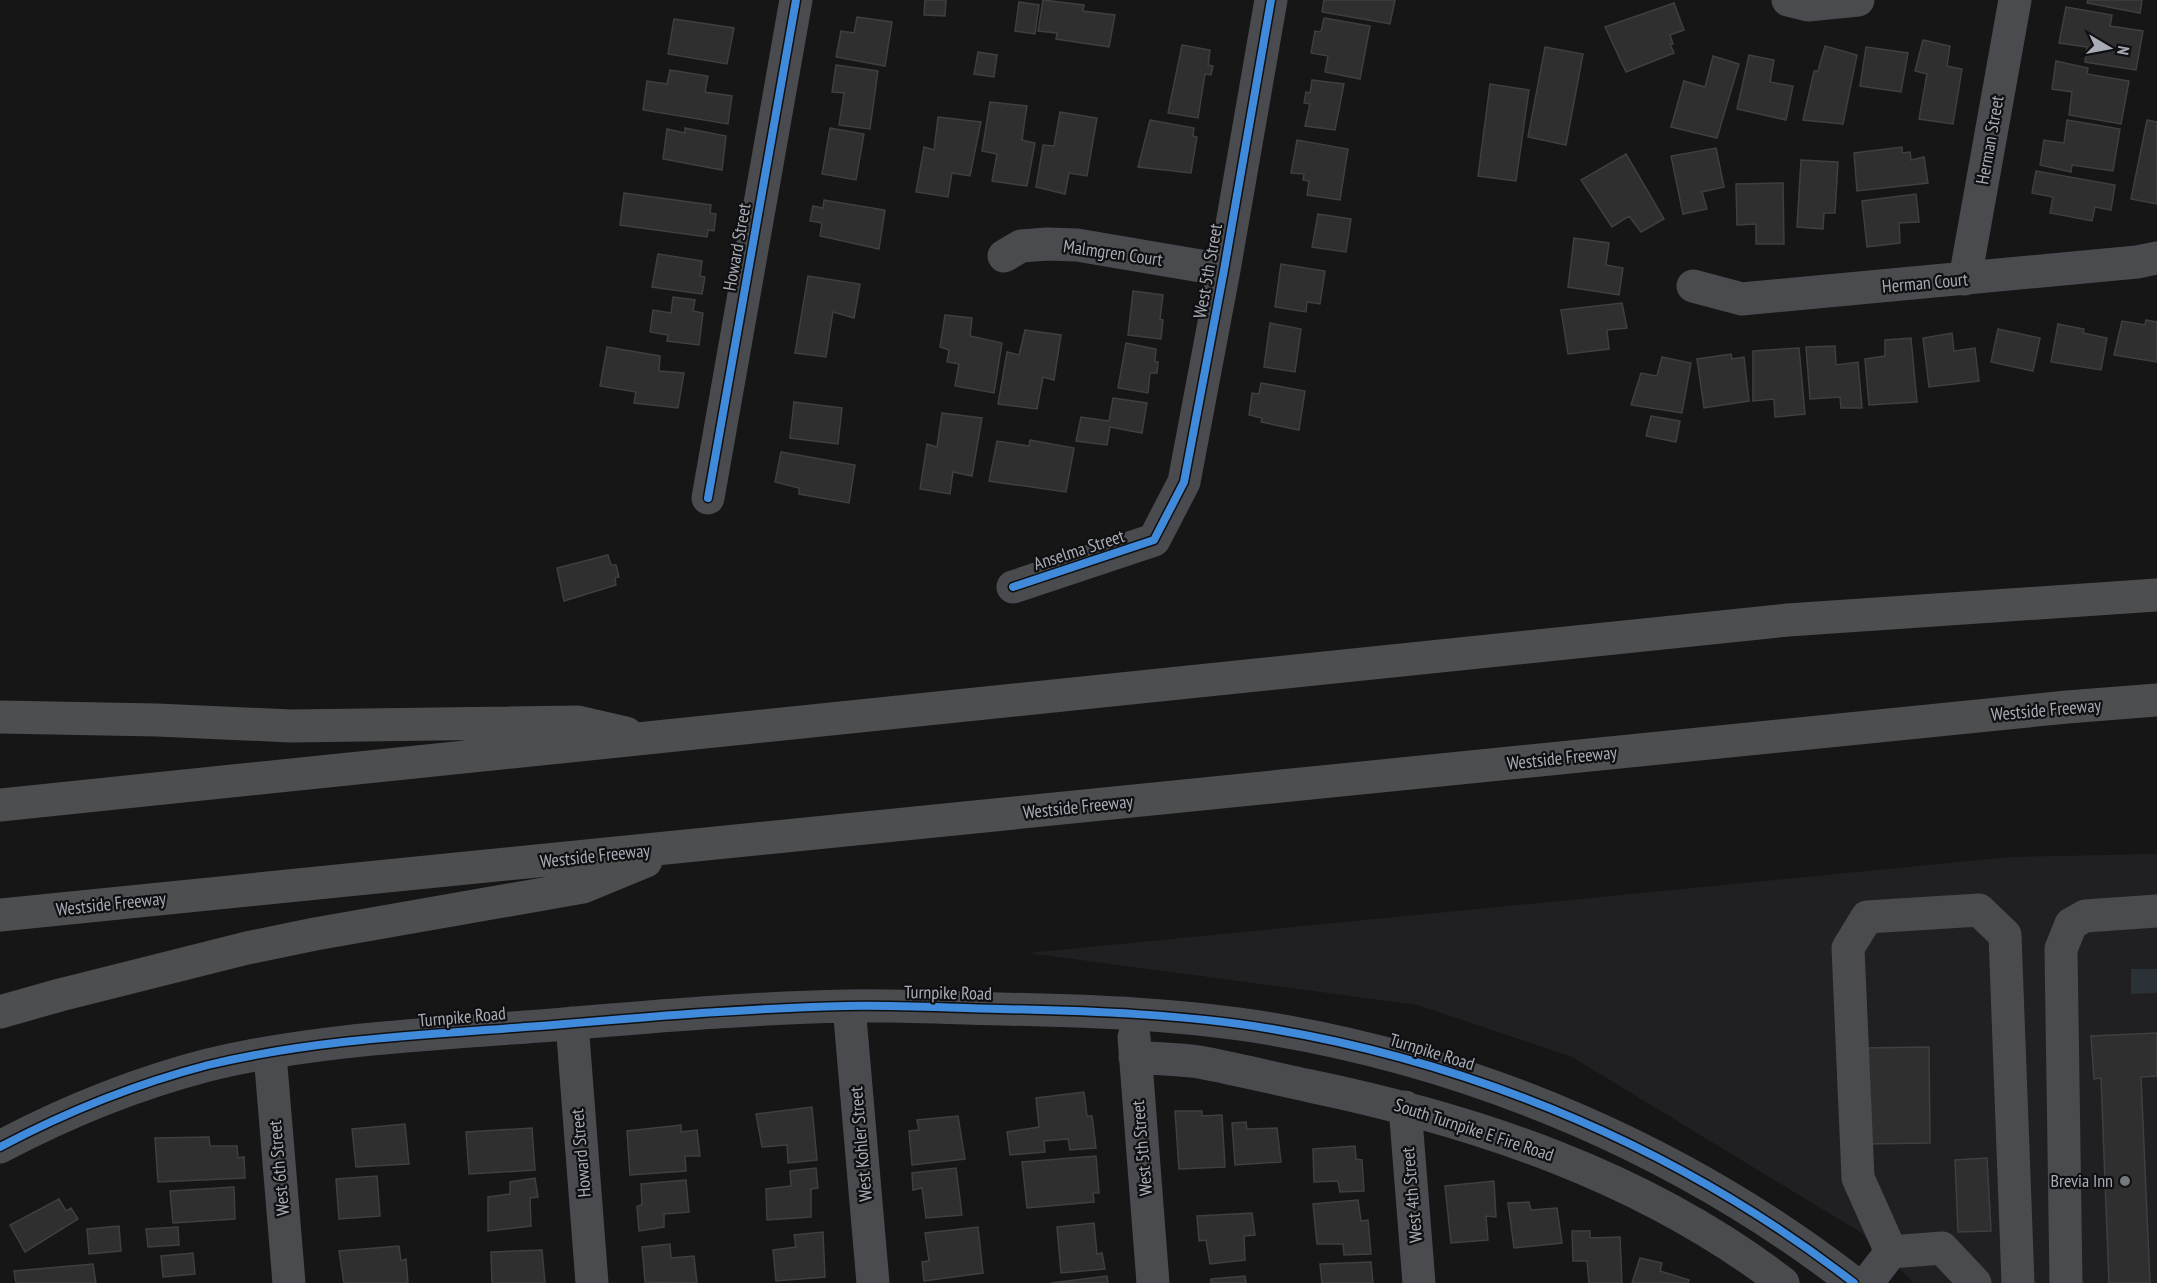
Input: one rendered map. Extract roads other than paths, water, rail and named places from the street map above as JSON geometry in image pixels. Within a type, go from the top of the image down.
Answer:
[{"type":"highway","points":[[0,805],[1788,620],[2157,595]]},
{"type":"highway","name":"Westside Freeway","points":[[0,915],[2067,707],[2157,700]]},
{"type":"highway","points":[[2067,707],[2157,716]]},
{"type":"highway","points":[[0,717],[158,720],[291,726],[578,722],[651,739]]},
{"type":"highway","points":[[0,1012],[247,948],[583,887],[678,848]]},
{"type":"street","name":"Howard Street","points":[[708,498],[796,0]]},
{"type":"street","name":"West 5th Street","points":[[1154,540],[1184,482],[1271,0]]},
{"type":"street","points":[[1788,0],[1808,5],[1858,0]]},
{"type":"street","name":"Herman Street","points":[[1965,279],[2015,0]]},
{"type":"street","name":"Malmgren Court","points":[[1004,256],[1021,246],[1077,245],[1224,270]]},
{"type":"street","name":"Herman Court","points":[[1693,286],[1742,299],[1965,279],[2137,262],[2157,258]]},
{"type":"street","name":"Anselma Street","points":[[1012,587],[1154,540]]},
{"type":"street","points":[[1892,1252],[1858,1178],[1848,948],[1867,916],[1979,910],[2005,935],[2018,1283]]},
{"type":"street","points":[[2066,1283],[2061,950],[2071,924],[2085,916],[2157,911]]},
{"type":"street","name":"Turnpike Road","points":[[0,1147],[45,1124],[119,1093],[212,1064],[330,1043],[740,1010],[849,1006],[1133,1013],[1272,1029],[1366,1048],[1460,1074],[1536,1102],[1616,1136],[1687,1173],[1760,1216],[1854,1283]]},
{"type":"street","name":"West Kohler Street","points":[[849,1006],[873,1283]]},
{"type":"street","name":"West 5th Street","points":[[1133,1013],[1153,1283]]},
{"type":"street","name":"Howard Street","points":[[572,1023],[592,1283]]},
{"type":"street","name":"West 6th Street","points":[[270,1054],[289,1283]]},
{"type":"street","name":"South Turnpike E Fire Road","points":[[1135,1057],[1196,1062],[1405,1107],[1512,1139],[1577,1165],[1653,1200],[1716,1237],[1783,1283]]},
{"type":"street","name":"West 4th Street","points":[[1405,1107],[1419,1283]]},
{"type":"street","points":[[1867,1283],[1892,1252],[1942,1248],[1976,1283]]},
{"type":"place","name":"Brevia Inn","points":[[2125,1181]]}]
